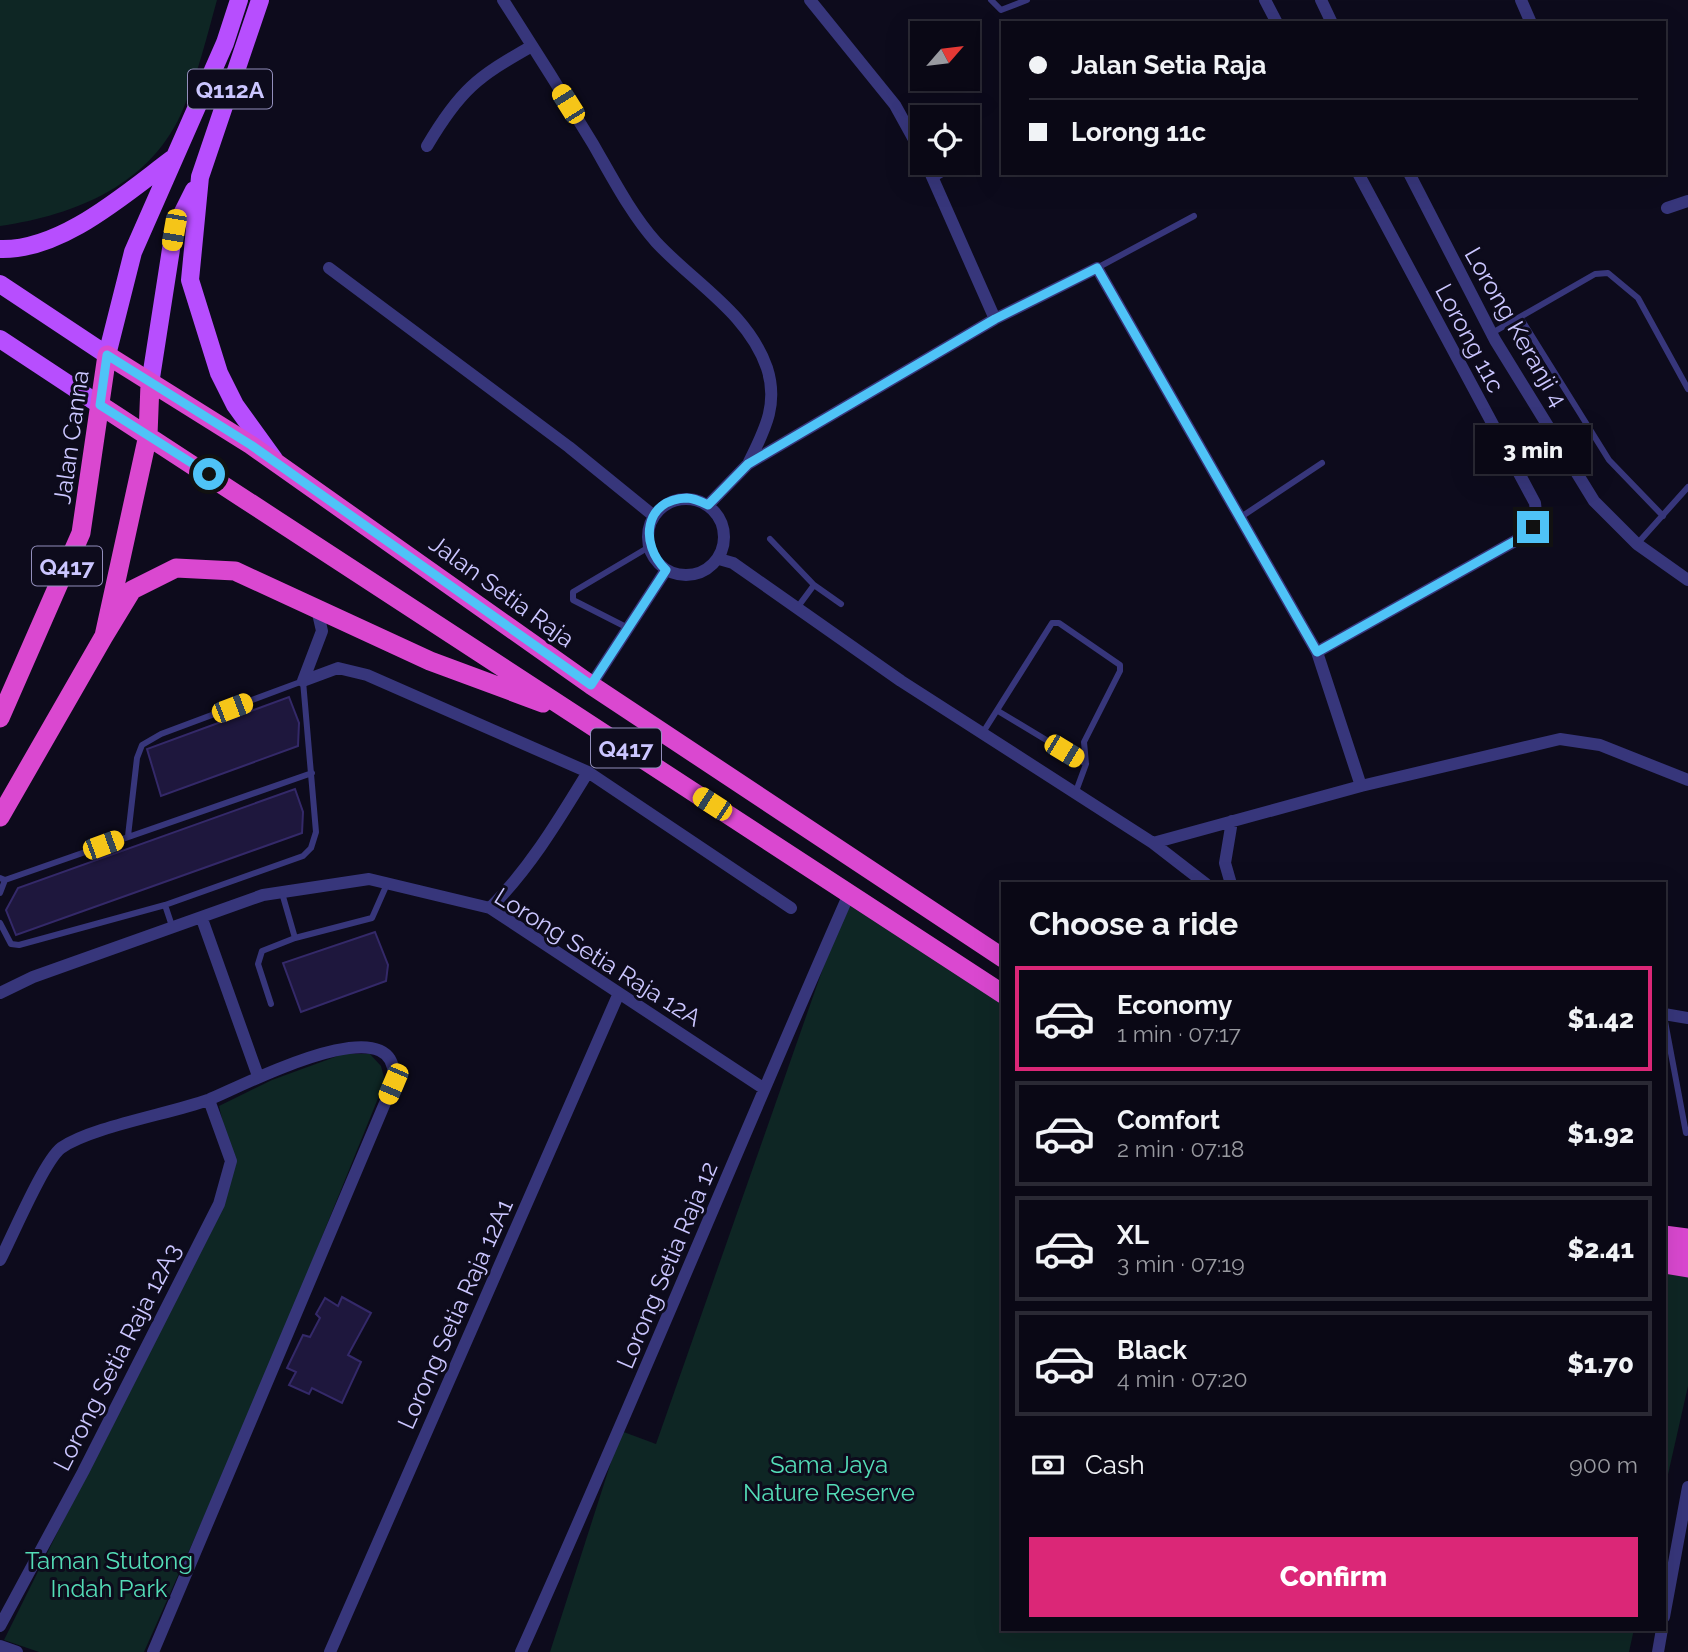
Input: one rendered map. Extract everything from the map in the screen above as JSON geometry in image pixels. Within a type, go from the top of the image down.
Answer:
[{"type":"highway","name":"Q417","points":[[0,817],[104,636],[148,435],[150,384],[107,355]]},
{"type":"highway","name":"Jalan Canna","points":[[0,718],[81,533],[107,355]]},
{"type":"highway","name":"Jalan Setia Raja","points":[[150,384],[276,462],[591,685],[1001,957]]},
{"type":"highway","name":"Q417","points":[[100,405],[1001,993]]},
{"type":"highway","points":[[104,636],[132,590],[176,568],[235,571],[430,661],[574,714]]},
{"type":"highway","points":[[1666,1235],[1688,1238]]},
{"type":"highway","points":[[1666,1248],[1688,1253]]},
{"type":"highway","points":[[1666,1264],[1688,1268]]},
{"type":"main road","name":"Jalan Canna","points":[[107,355],[133,252],[225,43],[239,0]]},
{"type":"main road","name":"Q112A","points":[[200,177],[260,0]]},
{"type":"main road","points":[[0,249],[23,250],[94,217],[175,157]]},
{"type":"main road","points":[[150,384],[174,230],[200,177]]},
{"type":"main road","points":[[200,177],[190,280],[198,313],[219,373],[235,405],[276,462]]},
{"type":"main road","points":[[0,284],[107,355]]},
{"type":"main road","points":[[0,339],[100,405]]},
{"type":"street","points":[[503,0],[622,194],[656,242],[705,285],[753,339],[767,369],[773,399],[764,432],[748,464]]},
{"type":"street","points":[[810,0],[894,104],[910,133]]},
{"type":"street","points":[[1265,0],[1276,21]]},
{"type":"street","points":[[1321,0],[1331,21]]},
{"type":"street","points":[[1521,0],[1530,21]]},
{"type":"street","points":[[427,146],[472,83],[532,46]]},
{"type":"street","points":[[932,175],[995,319]]},
{"type":"street","name":"Lorong 11c","points":[[1317,652],[1524,536],[1533,527],[1536,516],[1535,503],[1359,175]]},
{"type":"street","name":"Lorong Keranji 4","points":[[1410,175],[1492,333],[1594,500],[1637,544],[1688,580]]},
{"type":"street","points":[[1667,208],[1688,201]]},
{"type":"street","points":[[329,268],[569,447],[654,516]]},
{"type":"street","points":[[708,505],[748,464],[995,319],[1097,268],[1317,652],[1361,786]]},
{"type":"street","points":[[689,498],[708,505],[721,520],[725,540],[719,559],[704,572],[685,576],[666,570],[649,547],[648,537],[654,516],[669,502],[689,498]]},
{"type":"street","points":[[719,559],[733,563],[982,734],[1153,844],[1203,882]]},
{"type":"street","points":[[591,685],[666,570]]},
{"type":"street","points":[[303,681],[321,631],[317,609]]},
{"type":"street","points":[[303,681],[338,668],[367,675],[588,772],[791,908]]},
{"type":"street","points":[[1153,844],[1361,786],[1559,739],[1600,745],[1688,780]]},
{"type":"street","points":[[490,908],[521,877],[550,836],[588,772]]},
{"type":"street","points":[[1230,882],[1225,863],[1232,821]]},
{"type":"street","name":"Lorong Setia Raja 12A","points":[[0,993],[33,977],[202,919],[263,895],[369,879],[490,908],[763,1088]]},
{"type":"street","name":"Lorong Setia Raja 12","points":[[521,1652],[621,1431],[763,1088],[849,894]]},
{"type":"street","points":[[202,919],[258,1076]]},
{"type":"street","name":"Lorong Setia Raja 12A1","points":[[330,1652],[619,993]]},
{"type":"street","points":[[1666,1015],[1688,1018]]},
{"type":"street","points":[[0,1260],[60,1149],[84,1138],[209,1100],[258,1076],[358,1045],[381,1049],[388,1056],[395,1073],[393,1084],[266,1390],[153,1652]]},
{"type":"street","name":"Lorong Setia Raja 12A3","points":[[0,1626],[83,1472],[219,1204],[231,1161],[209,1100]]},
{"type":"street","points":[[1666,1606],[1688,1487]]},
{"type":"street","points":[[1658,1652],[1662,1631]]},
{"type":"street","points":[[0,1646],[17,1652]]},
{"type":"lane","points":[[991,0],[1001,10],[1027,0]]},
{"type":"lane","points":[[934,179],[941,175]]},
{"type":"lane","points":[[1097,268],[1194,216]]},
{"type":"lane","points":[[1492,333],[1595,274],[1608,273],[1638,298],[1688,389]]},
{"type":"lane","points":[[1520,317],[1609,460],[1663,516]]},
{"type":"lane","points":[[1241,517],[1322,463]]},
{"type":"lane","points":[[1637,544],[1688,487]]},
{"type":"lane","points":[[770,539],[814,585],[841,604]]},
{"type":"lane","points":[[628,628],[580,606],[573,600],[573,592],[649,547]]},
{"type":"lane","points":[[797,608],[814,585]]},
{"type":"lane","points":[[982,734],[1052,623],[1059,623],[1120,665],[1084,742],[1086,764],[1075,794]]},
{"type":"lane","points":[[0,923],[6,939],[11,944],[19,945],[165,905],[303,856],[311,848],[316,832],[303,681],[161,734],[142,745],[137,758],[128,836]]},
{"type":"lane","points":[[998,711],[1086,764]]},
{"type":"lane","points":[[0,893],[3,879],[312,773]]},
{"type":"lane","points":[[271,1004],[258,964],[259,955],[295,938],[357,925],[372,918],[387,884]]},
{"type":"lane","points":[[282,892],[295,938]]},
{"type":"lane","points":[[165,905],[173,928]]},
{"type":"lane","points":[[1666,1026],[1686,1133]]},
{"type":"green space","points":[[0,0],[217,0],[184,107],[170,134],[153,157],[132,176],[83,204],[56,214],[0,226]]},
{"type":"green space","name":"Sama Jaya Nature Reserve","points":[[849,894],[904,931],[1001,1004],[1001,1631],[1634,1631],[1629,1652],[550,1652],[621,1431],[656,1444]]},
{"type":"green space","name":"Taman Stutong Indah Park","points":[[343,1054],[370,1054],[381,1066],[385,1081],[256,1400],[144,1652],[39,1652],[4,1640],[205,1235],[232,1162],[219,1106],[272,1080]]},
{"type":"green space","points":[[1666,1270],[1688,1271],[1688,1386],[1666,1483]]},
{"type":"building","points":[[289,697],[299,723],[298,746],[161,796],[147,749]]},
{"type":"building","points":[[295,789],[303,812],[302,833],[16,935],[6,910],[18,888]]},
{"type":"building","points":[[375,932],[388,965],[386,981],[301,1012],[283,963]]},
{"type":"building","points":[[342,1297],[371,1313],[348,1355],[361,1362],[342,1403],[312,1388],[309,1394],[289,1385],[296,1372],[287,1368],[303,1335],[310,1337],[320,1318],[316,1314],[325,1298],[338,1306]]},
{"type":"route","points":[[209,474],[100,405],[107,355],[173,399],[251,445],[591,685],[666,570],[656,560],[649,547],[648,537],[654,516],[669,502],[689,498],[708,505],[748,464],[995,319],[1097,268],[1317,652],[1524,536],[1533,527]]}]
